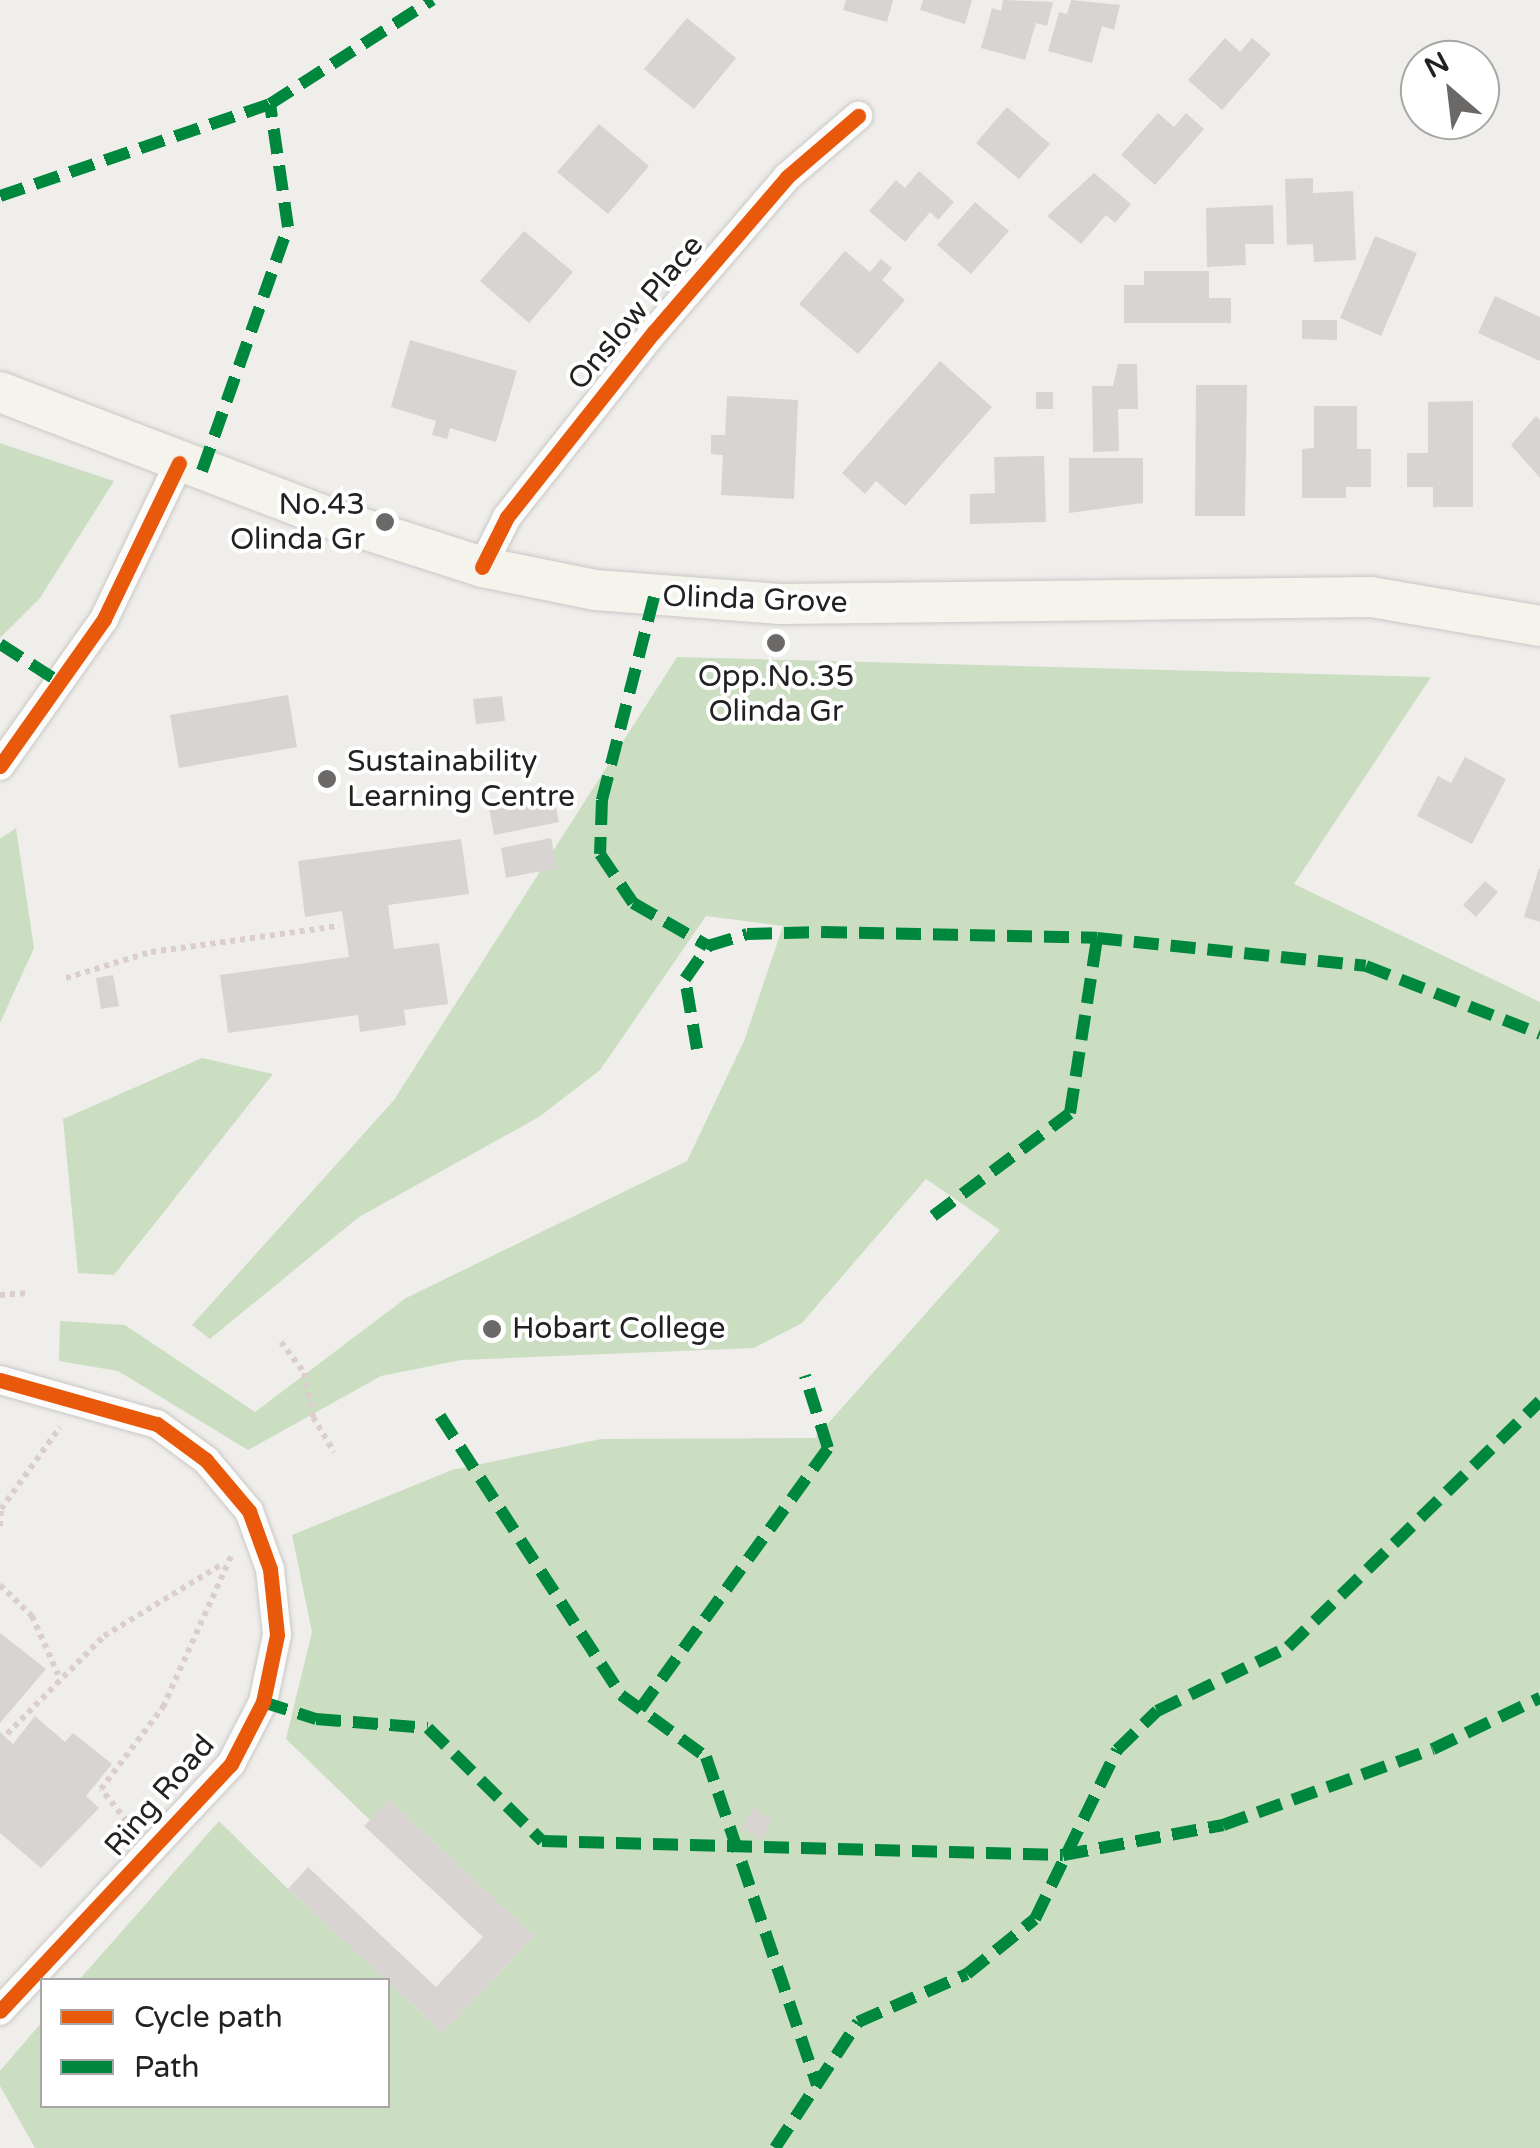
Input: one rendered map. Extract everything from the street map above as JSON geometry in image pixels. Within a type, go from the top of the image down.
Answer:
[{"type":"main road","name":"Olinda Grove","points":[[0,392],[179,464],[482,567],[699,600],[1357,597],[1540,626]]},
{"type":"street","name":"Onslow Place","points":[[482,567],[507,517],[653,333],[786,177],[858,116]]},
{"type":"street","points":[[0,766],[104,619],[179,464]]},
{"type":"street","name":"Ring Road","points":[[0,1380],[80,1399],[157,1424],[206,1460],[254,1525],[270,1569],[276,1636],[263,1702],[232,1764],[0,2012]]},
{"type":"path","points":[[66,978],[152,952],[339,926]]},
{"type":"path","points":[[0,1295],[28,1293]]},
{"type":"path","points":[[280,1342],[304,1373],[313,1417],[334,1452]]},
{"type":"path","points":[[0,1526],[0,1509],[80,1399]]},
{"type":"path","points":[[150,1851],[101,1789],[163,1707],[226,1562],[254,1525]]},
{"type":"path","points":[[6,1734],[58,1674],[226,1562]]},
{"type":"path","points":[[0,1585],[32,1616],[58,1674]]},
{"type":"green space","points":[[0,443],[114,481],[40,598],[0,638]]},
{"type":"green space","points":[[677,657],[1431,677],[1294,884],[1540,1002],[1540,2148],[35,2148],[0,2086],[0,2071],[40,2024],[40,2108],[390,2108],[390,1984],[443,2033],[534,1936],[389,1800],[370,1820],[286,1739],[312,1632],[292,1535],[452,1470],[601,1439],[815,1438],[1000,1230],[926,1179],[802,1323],[754,1348],[461,1360],[381,1376],[248,1450],[118,1371],[59,1361],[60,1321],[125,1325],[255,1412],[406,1298],[687,1161],[744,1041],[783,926],[706,916],[600,1070],[539,1117],[359,1217],[210,1339],[192,1325],[394,1100]]},
{"type":"green space","points":[[16,828],[34,948],[0,1023],[0,839]]},
{"type":"green space","points":[[202,1058],[273,1074],[114,1275],[78,1273],[63,1119]]},
{"type":"green space","points":[[219,1821],[384,1978],[81,1978]]},
{"type":"building","points":[[846,0],[893,0],[887,22],[843,10]]},
{"type":"building","points":[[923,0],[972,0],[965,24],[920,10]]},
{"type":"building","points":[[1003,0],[1053,2],[1047,26],[1036,23],[1025,60],[981,48],[992,8],[1001,11]]},
{"type":"building","points":[[1071,0],[1120,5],[1114,30],[1102,26],[1092,63],[1048,51],[1059,12],[1067,14]]},
{"type":"building","points":[[687,18],[736,58],[694,109],[644,69]]},
{"type":"building","points":[[1225,38],[1240,52],[1252,38],[1271,54],[1222,110],[1188,80]]},
{"type":"building","points":[[1007,107],[1050,144],[1019,179],[976,143]]},
{"type":"building","points":[[1158,113],[1174,127],[1186,113],[1204,129],[1155,185],[1121,155]]},
{"type":"building","points":[[599,124],[649,166],[608,214],[557,172]]},
{"type":"building","points":[[919,171],[954,202],[938,220],[930,212],[905,242],[869,211],[896,180],[905,188]]},
{"type":"building","points":[[1094,173],[1131,204],[1115,223],[1106,215],[1081,244],[1047,216]]},
{"type":"building","points":[[1313,178],[1313,193],[1353,191],[1356,260],[1314,262],[1313,244],[1287,245],[1285,179]]},
{"type":"building","points":[[975,202],[1009,231],[971,274],[937,245]]},
{"type":"building","points":[[1273,205],[1274,244],[1245,244],[1246,265],[1207,267],[1206,208]]},
{"type":"building","points":[[524,231],[573,272],[529,323],[480,281]]},
{"type":"building","points":[[1375,236],[1417,253],[1381,336],[1340,318]]},
{"type":"building","points":[[845,251],[870,272],[881,259],[892,268],[882,280],[905,300],[858,354],[799,304]]},
{"type":"building","points":[[1144,271],[1209,271],[1209,298],[1231,298],[1231,323],[1124,323],[1124,285],[1144,285]]},
{"type":"building","points":[[1495,296],[1540,317],[1540,361],[1478,333]]},
{"type":"building","points":[[1302,320],[1337,320],[1337,340],[1302,339]]},
{"type":"building","points":[[410,340],[517,371],[496,442],[450,428],[447,439],[432,435],[436,421],[391,407]]},
{"type":"building","points":[[940,361],[992,407],[905,506],[876,481],[865,494],[842,473]]},
{"type":"building","points":[[1118,364],[1137,364],[1138,409],[1118,409],[1119,451],[1093,452],[1092,386],[1113,386]]},
{"type":"building","points":[[1196,385],[1247,385],[1245,516],[1195,516]]},
{"type":"building","points":[[1036,392],[1053,392],[1053,409],[1036,409]]},
{"type":"building","points":[[727,396],[798,400],[794,499],[721,495],[723,455],[711,454],[711,435],[725,435]]},
{"type":"building","points":[[1473,401],[1473,507],[1433,507],[1433,487],[1407,487],[1407,453],[1428,453],[1428,402]]},
{"type":"building","points":[[1314,406],[1357,406],[1357,449],[1371,449],[1371,487],[1346,487],[1346,498],[1302,498],[1302,449],[1314,448]]},
{"type":"building","points":[[1536,416],[1540,420],[1540,478],[1511,445]]},
{"type":"building","points":[[1044,456],[1046,522],[970,524],[970,494],[995,493],[994,457]]},
{"type":"building","points":[[1069,458],[1143,458],[1143,503],[1069,513]]},
{"type":"building","points":[[288,695],[297,747],[179,768],[170,715]]},
{"type":"building","points":[[502,696],[505,721],[476,724],[473,699]]},
{"type":"building","points":[[1465,757],[1506,779],[1472,844],[1417,816],[1438,776],[1451,783]]},
{"type":"building","points":[[552,789],[559,822],[494,835],[488,802]]},
{"type":"building","points":[[551,838],[557,868],[506,878],[501,848]]},
{"type":"building","points":[[461,839],[469,894],[388,905],[394,949],[439,943],[448,1004],[404,1010],[406,1025],[360,1032],[358,1015],[228,1033],[220,975],[349,957],[342,911],[305,917],[298,861]]},
{"type":"building","points":[[1540,869],[1540,922],[1524,917]]},
{"type":"building","points":[[1485,881],[1498,892],[1476,917],[1463,905]]},
{"type":"building","points":[[113,975],[119,1006],[101,1009],[96,978]]},
{"type":"building","points":[[0,1633],[46,1669],[0,1723]]},
{"type":"building","points":[[35,1716],[65,1742],[73,1733],[112,1764],[86,1796],[99,1808],[41,1868],[0,1833],[0,1732],[13,1744]]},
{"type":"building","points":[[389,1800],[534,1936],[443,2033],[390,1984],[390,1978],[384,1978],[288,1889],[308,1867],[436,1987],[483,1937],[364,1826]]},
{"type":"building","points":[[753,1808],[773,1820],[761,1840],[741,1828]]},
{"type":"marked path","points":[[0,196],[270,104],[432,0]]},
{"type":"marked path","points":[[202,471],[288,227],[270,104]]},
{"type":"marked path","points":[[654,597],[602,800],[600,854],[633,903],[708,946]]},
{"type":"marked path","points":[[0,644],[64,685]]},
{"type":"marked path","points":[[697,1049],[685,979],[708,946],[747,934],[822,932],[1097,938],[1366,966],[1540,1034]]},
{"type":"marked path","points":[[933,1216],[1070,1113],[1097,938]]},
{"type":"marked path","points":[[640,1709],[828,1448],[805,1376]]},
{"type":"marked path","points":[[775,2148],[858,2022],[967,1974],[1035,1919],[1117,1750],[1157,1711],[1288,1647],[1540,1401]]},
{"type":"marked path","points":[[440,1416],[621,1695],[706,1757],[817,2085]]},
{"type":"marked path","points":[[263,1702],[316,1719],[428,1728],[542,1841],[1063,1855],[1223,1825],[1433,1749],[1540,1698]]},
{"type":"cycle path","points":[[482,567],[507,517],[653,333],[787,177],[858,116]]},
{"type":"cycle path","points":[[0,766],[104,619],[179,463]]},
{"type":"cycle path","points":[[0,1380],[157,1424],[206,1460],[249,1511],[270,1569],[277,1635],[263,1702],[231,1764],[0,2011]]},
{"type":"place","name":"No.43 Olinda Gr","points":[[385,522]]},
{"type":"place","name":"Opp.No.35 Olinda Gr","points":[[776,643]]},
{"type":"place","name":"Sustainability Learning Centre","points":[[327,779]]},
{"type":"place","name":"Hobart College","points":[[492,1329]]}]
